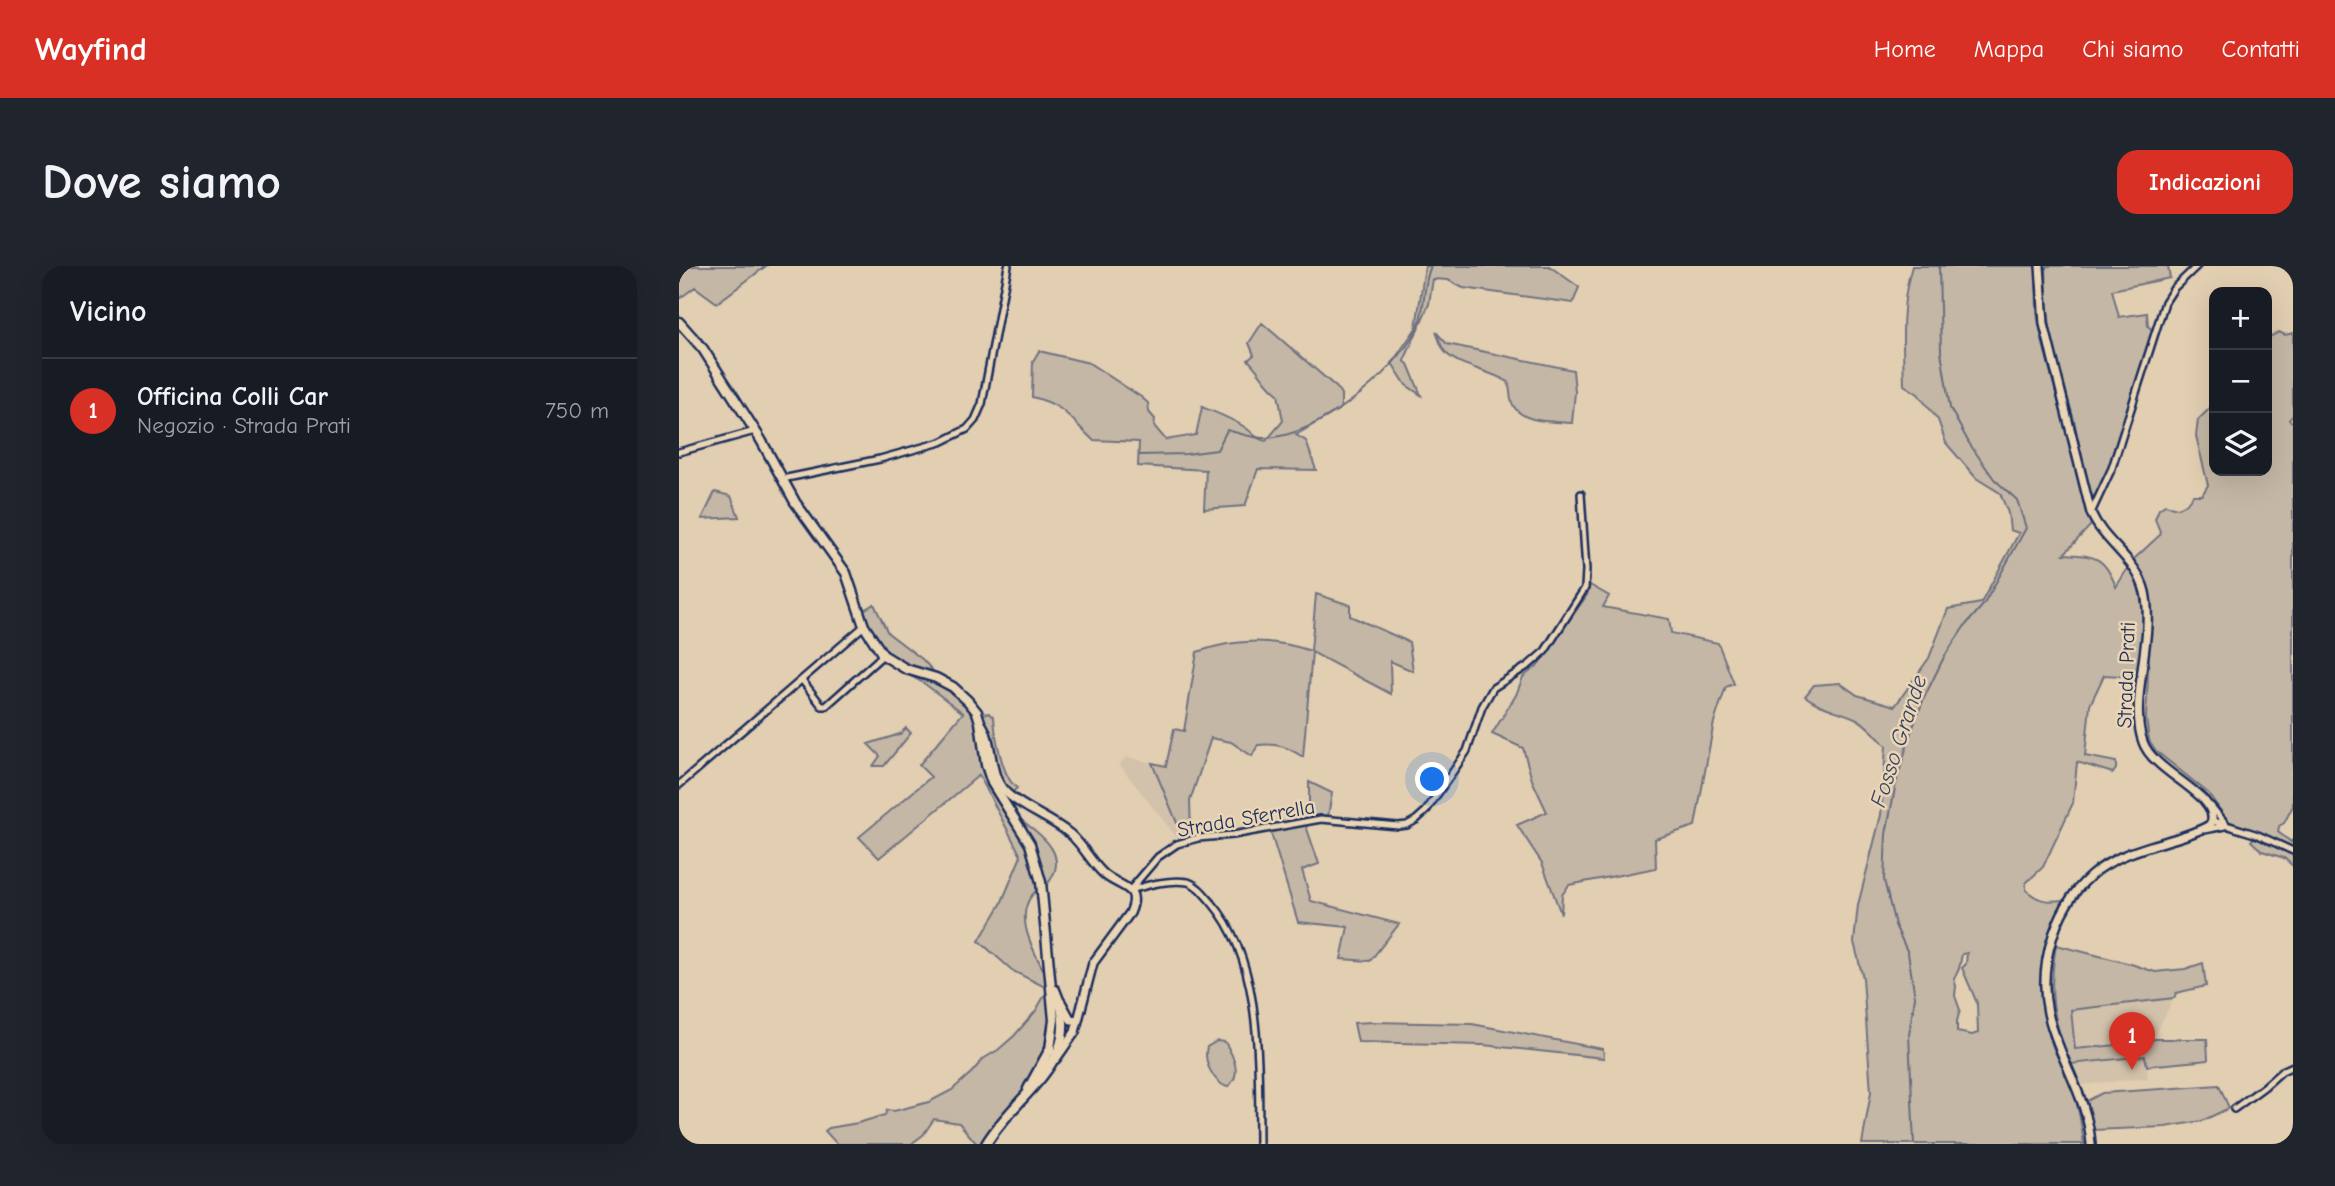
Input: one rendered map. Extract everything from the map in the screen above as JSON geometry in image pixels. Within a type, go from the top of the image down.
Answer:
[{"type":"main road","points":[[679,322],[703,349],[755,431],[795,502],[846,573],[865,626],[883,655],[906,669],[936,678],[953,687],[972,705],[980,722],[986,765],[992,783],[1030,844],[1039,870],[1054,1014],[1050,1049]]},
{"type":"main road","points":[[986,1144],[1028,1089],[1056,1059],[1063,1034],[1064,1015],[1051,978]]},
{"type":"main road","points":[[1054,1014],[1059,1031],[1063,1034]]},
{"type":"main road","points":[[1028,1089],[1050,1049],[1063,1034]]},
{"type":"street","points":[[782,479],[880,459],[941,442],[967,429],[975,420],[982,404],[1008,266]]},
{"type":"street","points":[[2040,266],[2044,324],[2091,513]]},
{"type":"street","points":[[2091,513],[2112,468],[2165,302],[2174,288],[2197,266]]},
{"type":"street","points":[[679,452],[755,431]]},
{"type":"street","name":"Strada Sferrella","points":[[1130,890],[1158,857],[1178,844],[1198,838],[1233,835],[1307,820],[1334,819],[1398,826],[1416,820],[1426,811],[1467,751],[1482,707],[1493,688],[1529,665],[1545,651],[1585,588],[1581,494]]},
{"type":"street","name":"Strada Prati","points":[[2091,513],[2136,571],[2145,593],[2145,651],[2139,712],[2143,743],[2155,763],[2211,806]]},
{"type":"street","points":[[679,785],[865,626]]},
{"type":"street","points":[[802,680],[822,706],[826,706],[883,655]]},
{"type":"street","points":[[980,722],[986,731],[996,778],[1008,794],[1067,831],[1107,877],[1130,890],[1134,897],[1130,913],[1093,963],[1075,1032],[1056,1059]]},
{"type":"street","points":[[2211,806],[2213,821]]},
{"type":"street","points":[[2211,806],[2229,826]]},
{"type":"street","points":[[2213,821],[2258,835],[2293,852]]},
{"type":"street","points":[[2200,831],[2213,821]]},
{"type":"street","points":[[2091,1144],[2079,1094],[2048,1012],[2045,988],[2051,939],[2071,896],[2100,868],[2133,852],[2200,831],[2229,826]]},
{"type":"street","points":[[1130,890],[1150,884],[1188,882],[1199,889],[1228,926],[1241,959],[1256,1017],[1259,1144]]},
{"type":"street","points":[[1061,1002],[1071,1020],[1079,1018]]},
{"type":"street","points":[[1063,1034],[1079,1018]]},
{"type":"street","points":[[1063,1034],[1075,1032]]},
{"type":"street","points":[[2234,1110],[2282,1071],[2293,1066]]},
{"type":"shaded area","points":[[679,266],[766,266],[717,303],[695,287],[679,299]]},
{"type":"shaded area","points":[[1425,266],[1549,266],[1579,287],[1573,303],[1463,288],[1448,280],[1433,279],[1429,304],[1404,361],[1408,364],[1421,395],[1406,385],[1392,363],[1416,328]]},
{"type":"shaded area","points":[[1912,266],[2036,266],[2037,313],[2042,340],[2091,525],[2064,554],[2097,559],[2112,576],[2116,587],[2129,566],[2142,606],[2140,677],[2104,675],[2090,705],[2085,756],[2116,762],[2116,769],[2113,773],[2077,762],[2073,803],[2043,867],[2026,883],[2026,890],[2039,899],[2063,900],[2046,954],[2043,972],[2044,1010],[2053,1047],[2075,1096],[2084,1144],[1862,1144],[1871,1092],[1863,978],[1854,942],[1858,905],[1881,815],[1886,746],[1857,719],[1805,696],[1814,685],[1840,683],[1857,695],[1895,706],[1929,658],[1948,609],[1981,603],[2019,533],[2010,530],[2008,513],[2000,493],[1976,478],[1946,443],[1938,420],[1918,394],[1904,385],[1903,325]],"holes":[[[1967,953],[1966,964],[1962,968],[1977,1003],[1978,1033],[1972,1035],[1957,1032],[1960,1010],[1955,996],[1954,979],[1962,954]]]},
{"type":"shaded area","points":[[2046,266],[2168,266],[2170,278],[2112,290],[2119,317],[2147,313],[2148,326],[2153,331],[2153,336],[2121,436],[2098,496],[2093,497],[2088,488],[2074,420],[2052,343]]},
{"type":"shaded area","points":[[1262,323],[1337,388],[1341,394],[1341,408],[1296,435],[1306,441],[1316,470],[1258,469],[1245,506],[1204,509],[1206,470],[1138,466],[1139,442],[1093,440],[1059,408],[1032,397],[1033,361],[1039,351],[1089,363],[1141,397],[1148,403],[1149,412],[1155,419],[1154,426],[1166,440],[1196,435],[1202,407],[1225,416],[1257,438],[1266,441],[1283,421],[1278,394],[1248,360],[1254,355],[1249,343]]},
{"type":"shaded area","points":[[1436,332],[1447,344],[1573,370],[1575,392],[1572,423],[1524,416],[1513,405],[1508,382],[1452,358],[1446,353]]},
{"type":"shaded area","points":[[2279,332],[2285,335],[2293,333],[2293,415],[2289,420],[2293,422],[2293,806],[2284,823],[2279,826],[2278,832],[2291,842],[2293,839],[2293,866],[2284,858],[2262,851],[2251,841],[2259,832],[2228,821],[2208,793],[2156,751],[2149,740],[2146,719],[2151,606],[2144,575],[2133,560],[2161,534],[2155,519],[2159,509],[2165,505],[2178,508],[2186,504],[2193,495],[2202,495],[2208,485],[2196,436],[2198,420],[2209,409],[2209,476],[2272,476],[2272,336]]},
{"type":"shaded area","points":[[715,492],[731,496],[739,517],[702,519]]},
{"type":"shaded area","points":[[1590,585],[1609,596],[1603,607],[1669,619],[1671,633],[1718,643],[1734,684],[1726,687],[1714,722],[1695,826],[1655,839],[1656,868],[1569,885],[1562,895],[1561,914],[1542,863],[1517,825],[1547,812],[1532,780],[1523,748],[1492,734],[1516,695],[1523,677],[1537,666],[1587,595]]},
{"type":"shaded area","points":[[1316,594],[1350,605],[1350,616],[1409,642],[1413,671],[1390,661],[1391,694],[1312,652],[1303,757],[1277,745],[1258,745],[1252,756],[1231,742],[1211,738],[1190,801],[1191,833],[1182,835],[1152,763],[1166,766],[1174,729],[1184,731],[1197,652],[1254,642],[1283,644],[1311,651]]},
{"type":"shaded area","points":[[874,604],[888,633],[922,659],[936,674],[939,683],[970,709],[977,726],[983,771],[1026,845],[1035,870],[1038,889],[1025,910],[1025,921],[1031,945],[1048,979],[1043,986],[1013,971],[979,941],[1001,904],[1021,856],[979,775],[879,858],[859,837],[931,777],[919,765],[963,713],[925,684],[900,670],[860,624],[864,610]]},
{"type":"shaded area","points":[[989,713],[994,717],[1003,766],[1017,788],[1011,794],[996,765],[981,714]]},
{"type":"shaded area","points":[[906,728],[911,733],[884,766],[873,766],[880,756],[868,744],[900,734]]},
{"type":"shaded area","points":[[1127,757],[1152,763],[1182,835],[1176,837],[1119,764]]},
{"type":"shaded area","points":[[1309,782],[1332,793],[1328,816],[1309,817]]},
{"type":"shaded area","points":[[1021,820],[1046,841],[1055,857],[1053,876],[1045,887],[1036,852]]},
{"type":"shaded area","points":[[1305,823],[1319,864],[1302,870],[1311,901],[1399,924],[1370,961],[1341,959],[1348,927],[1298,922],[1270,830]]},
{"type":"shaded area","points":[[2056,945],[2155,972],[2185,969],[2203,963],[2206,986],[2176,993],[2174,998],[2071,1010],[2075,1049],[2150,1042],[2154,1039],[2207,1039],[2208,1060],[2147,1066],[2145,1056],[2071,1064],[2053,1006],[2052,977]]},
{"type":"shaded area","points":[[1049,988],[1050,1027],[1041,1059],[1024,1090],[982,1144],[977,1144],[959,1123],[934,1119],[923,1135],[911,1144],[837,1144],[825,1131],[885,1115],[887,1110],[894,1111],[929,1102],[952,1090],[983,1059],[1014,1036],[1035,1012]]},
{"type":"shaded area","points":[[2174,998],[2152,1041],[2075,1049],[2071,1010]]},
{"type":"shaded area","points":[[1354,1023],[1472,1024],[1603,1049],[1604,1058],[1483,1045],[1358,1042]]},
{"type":"shaded area","points":[[1217,1041],[1225,1042],[1235,1066],[1235,1077],[1227,1087],[1213,1076],[1206,1058],[1207,1047]]},
{"type":"shaded area","points":[[2146,1056],[2148,1078],[2081,1085],[2071,1064]]},
{"type":"shaded area","points":[[2219,1085],[2229,1108],[2202,1121],[2165,1127],[2093,1130],[2087,1101],[2102,1093]]},
{"type":"waterway","points":[[1139,455],[1217,450],[1227,430],[1264,438],[1285,435],[1329,416],[1372,384],[1406,347],[1420,322],[1431,266]]},
{"type":"waterway","name":"Fosso Grande","points":[[1914,1144],[1909,1035],[1915,997],[1908,953],[1895,925],[1884,880],[1886,834],[1896,783],[1924,698],[1944,657],[1964,627],[1984,604],[2026,528],[2017,500],[1994,479],[1969,443],[1950,408],[1941,352],[1939,266]]},
{"type":"place","name":"Officina Colli Car","points":[[2132,1070]]}]
